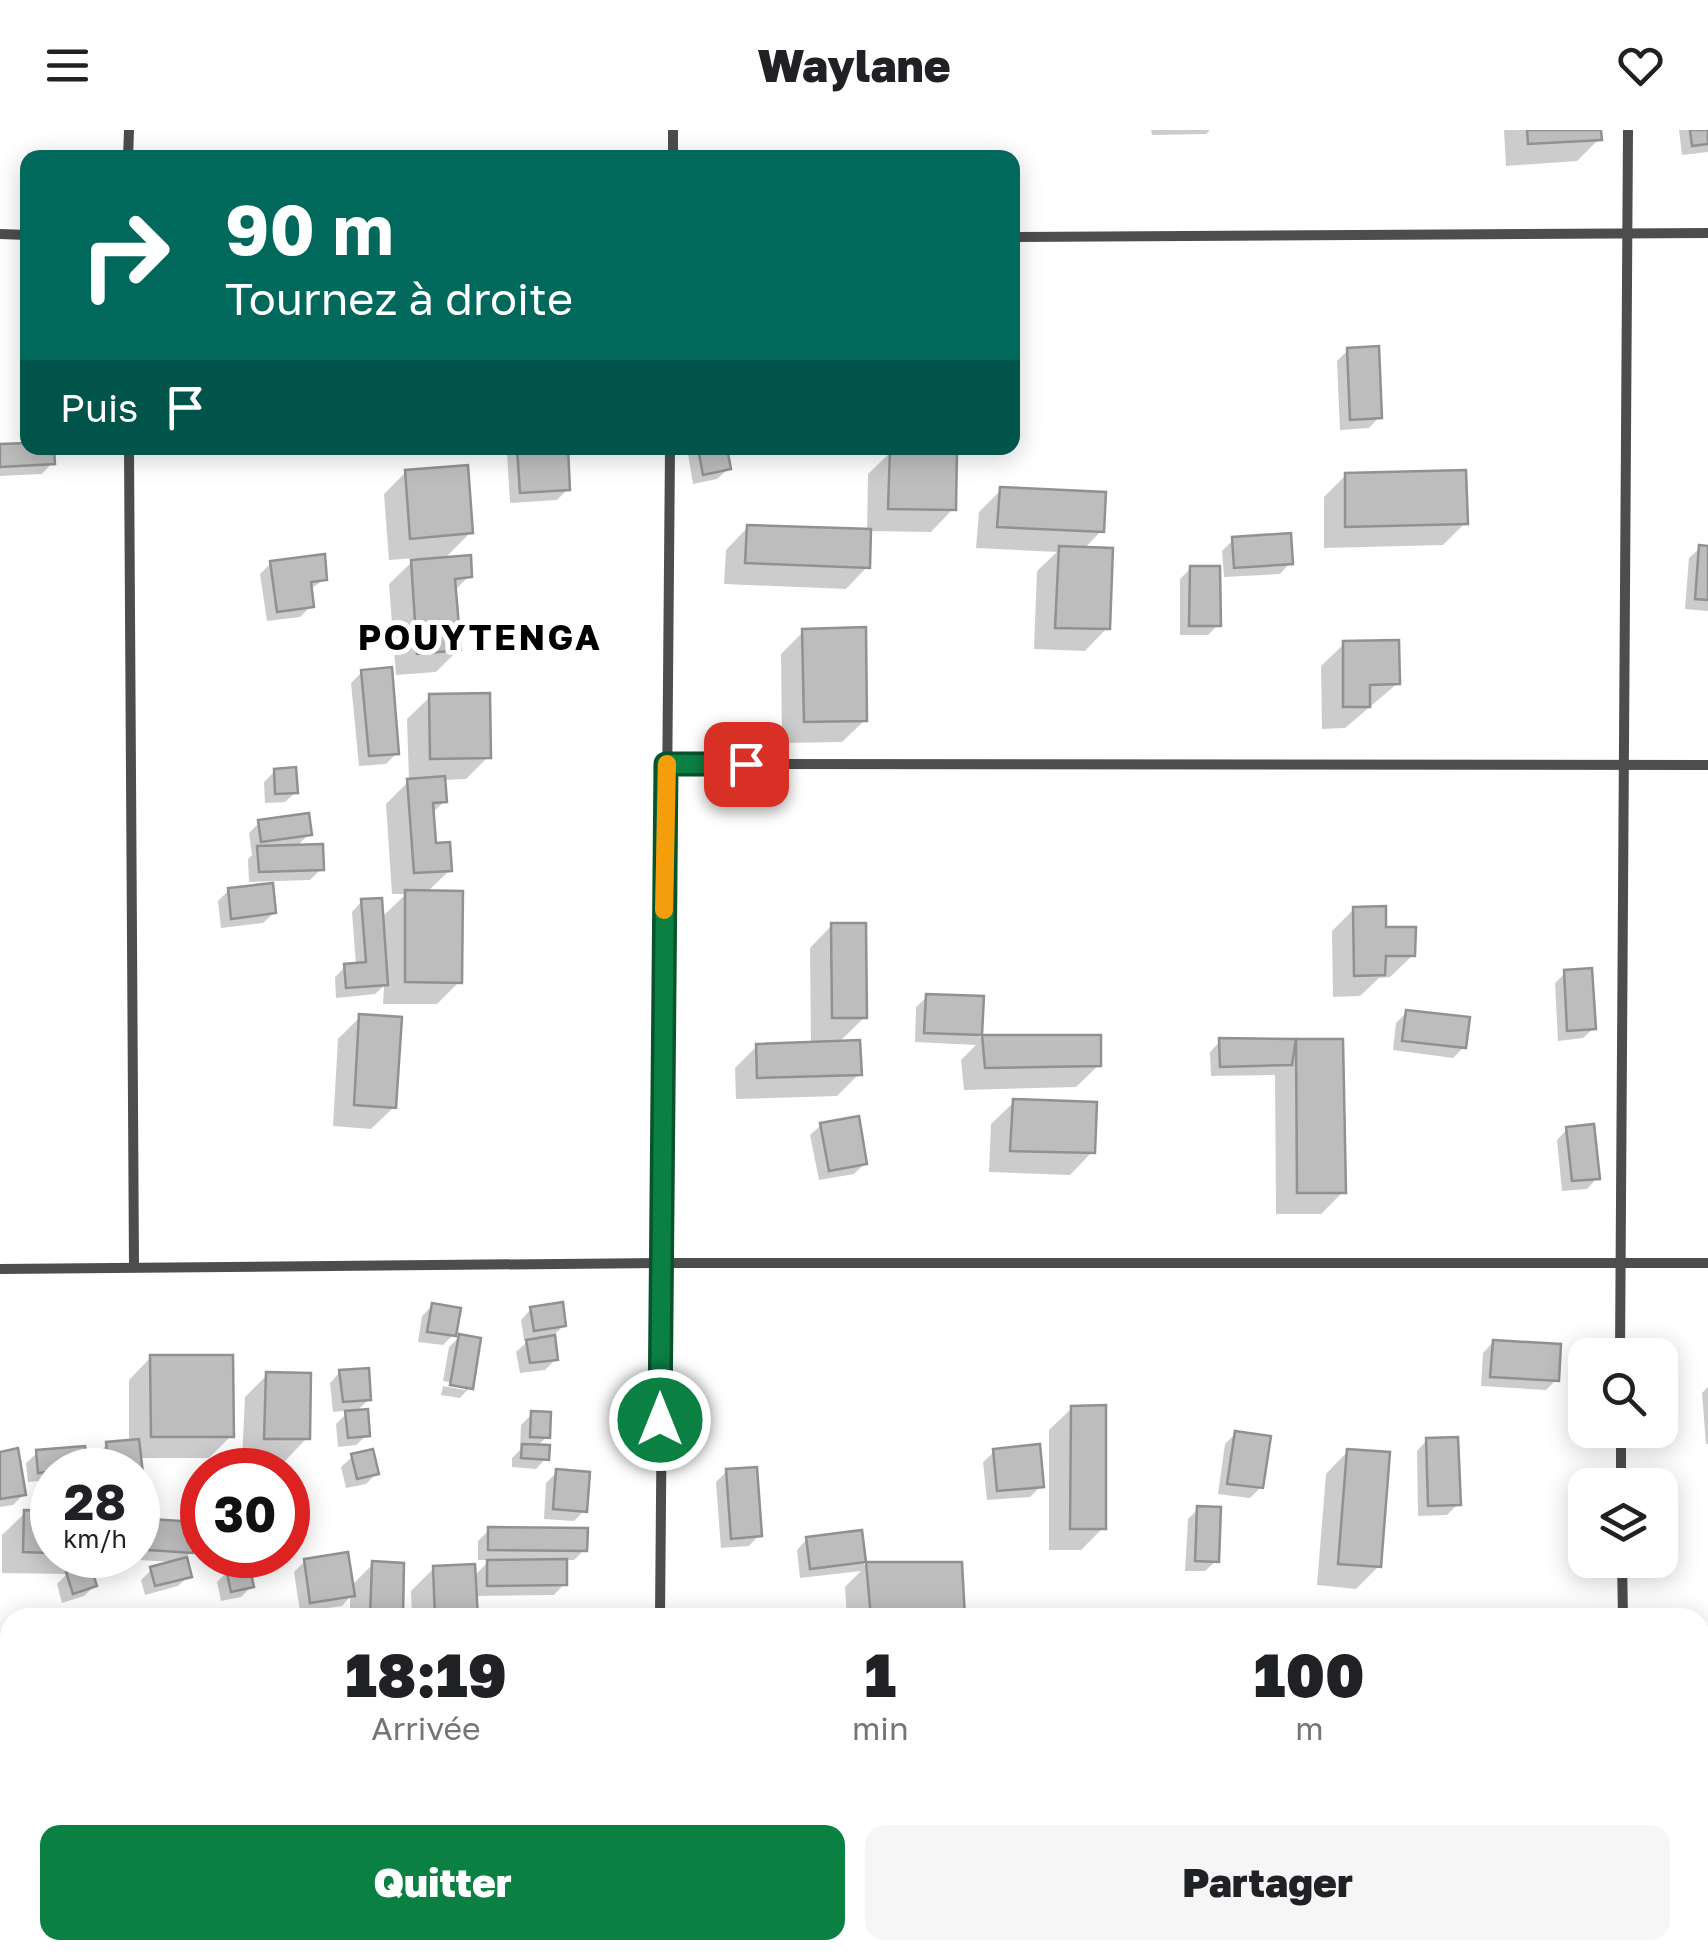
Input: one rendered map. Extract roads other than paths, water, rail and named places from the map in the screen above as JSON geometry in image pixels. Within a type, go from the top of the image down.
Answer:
[{"type":"street","points":[[1620,1338],[1628,130]]},
{"type":"street","points":[[1020,237],[1708,233]]},
{"type":"street","points":[[129,455],[134,1268]]},
{"type":"street","points":[[660,1608],[670,455]]},
{"type":"street","points":[[666,764],[1708,765]]},
{"type":"street","points":[[0,1269],[660,1263],[1708,1263]]},
{"type":"street","points":[[1622,1578],[1623,1608]]},
{"type":"district","name":"POUYTENGA","points":[[480,638]]}]
